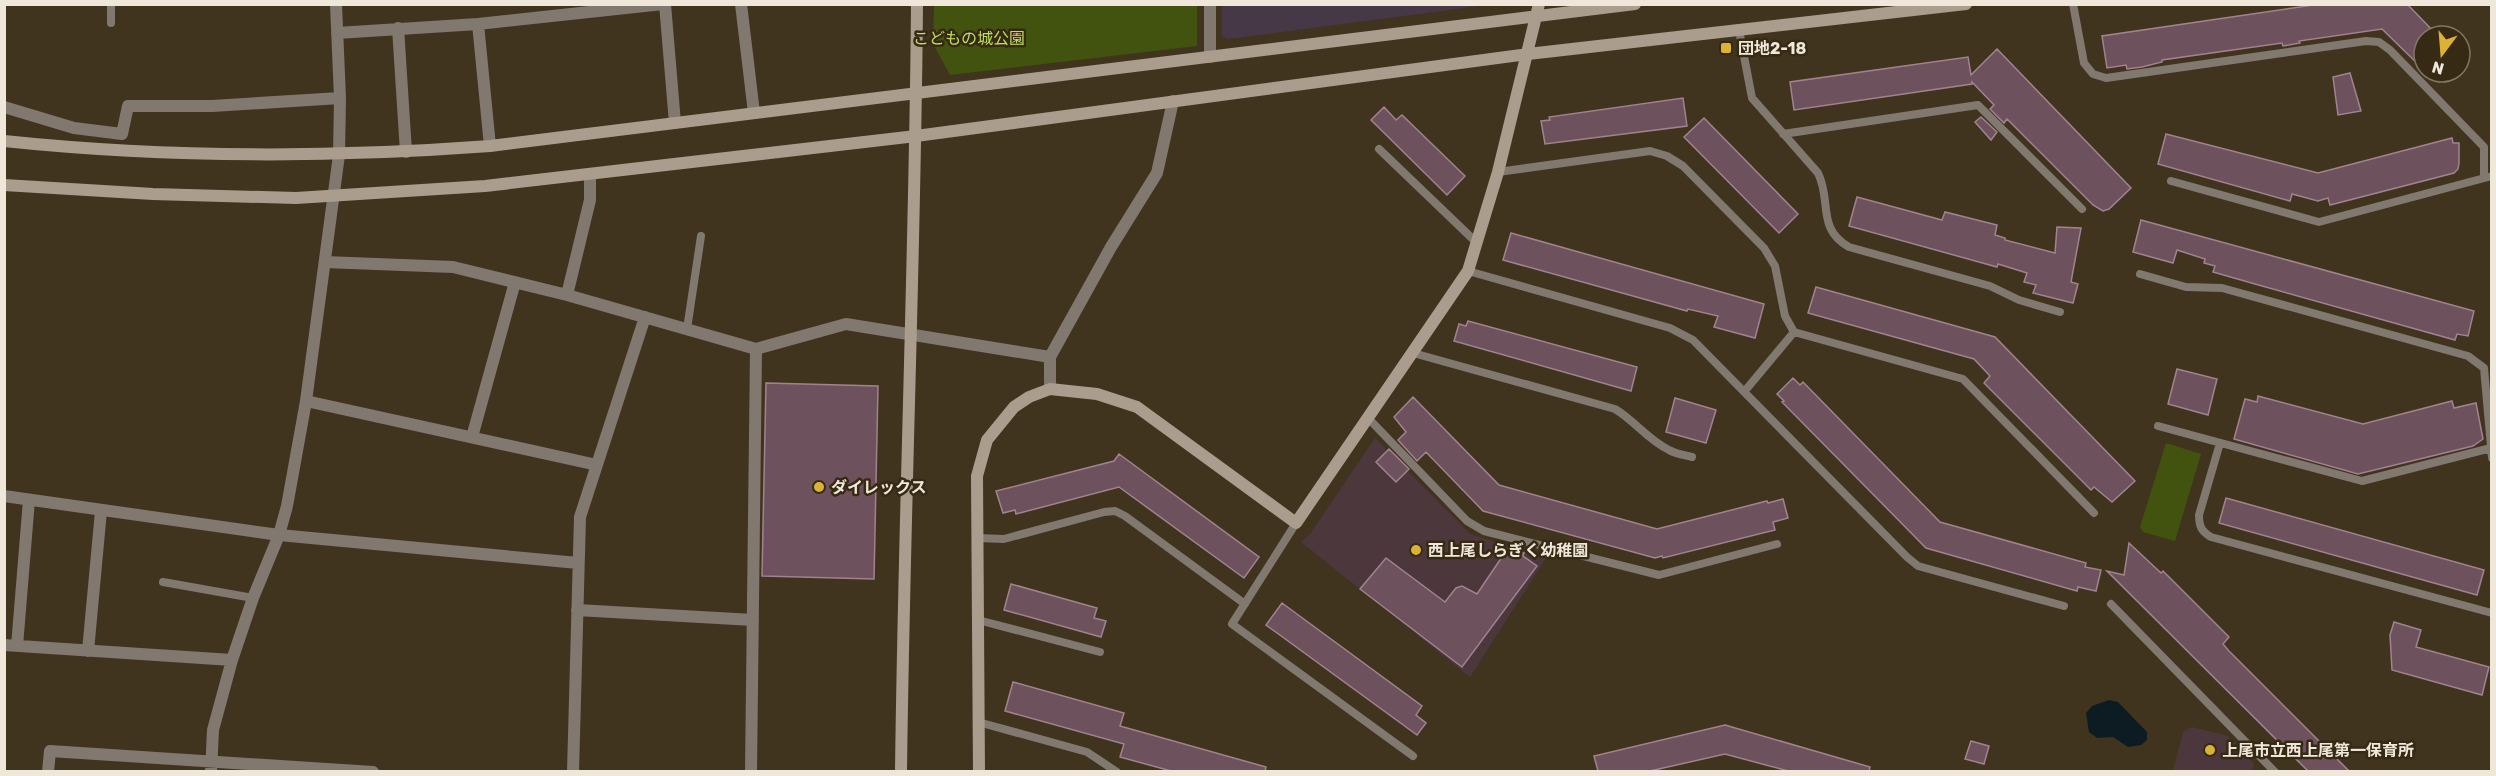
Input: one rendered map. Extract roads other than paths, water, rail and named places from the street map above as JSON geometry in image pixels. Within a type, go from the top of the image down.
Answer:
[{"type":"street","points":[[211,766],[213,730],[232,660],[253,598],[279,535],[287,506],[306,401],[339,155],[340,98],[336,4]]},
{"type":"street","points":[[337,33],[478,24],[664,4],[675,123]]},
{"type":"street","points":[[741,4],[754,113]]},
{"type":"street","points":[[901,771],[917,4]]},
{"type":"street","points":[[1210,4],[1210,57]]},
{"type":"street","points":[[4,141],[69,148],[173,154],[339,155],[490,146],[1210,57],[1538,10],[1635,4]]},
{"type":"street","points":[[4,185],[153,194],[296,198],[485,186],[916,136],[1528,54],[1966,4]]},
{"type":"street","points":[[979,771],[977,476],[987,440],[1014,407],[1029,397],[1050,389],[1097,394],[1137,407],[1296,523],[1468,271],[1498,172],[1538,10]]},
{"type":"street","points":[[478,24],[490,146]]},
{"type":"street","points":[[398,28],[406,152]]},
{"type":"street","points":[[4,107],[74,128],[122,134],[128,106],[212,106],[340,98]]},
{"type":"street","points":[[1050,389],[1050,357],[1157,173],[1173,101]]},
{"type":"street","points":[[567,295],[590,200],[590,174]]},
{"type":"street","points":[[325,262],[453,267],[567,295],[756,349],[846,324],[1050,357]]},
{"type":"street","points":[[472,437],[515,282]]},
{"type":"street","points":[[573,771],[580,517],[645,317]]},
{"type":"street","points":[[751,771],[756,349]]},
{"type":"street","points":[[306,401],[597,465]]},
{"type":"street","points":[[4,496],[279,535],[578,562]]},
{"type":"street","points":[[29,500],[11,646],[232,660]]},
{"type":"street","points":[[88,651],[101,511]]},
{"type":"street","points":[[577,610],[753,620]]},
{"type":"street","points":[[48,771],[50,751],[211,766],[373,771]]},
{"type":"lane","points":[[111,4],[111,23]]},
{"type":"lane","points":[[2073,4],[2084,63],[2093,74],[2106,78],[2366,41],[2379,42],[2390,50],[2484,147],[2488,176],[2319,222],[2171,181]]},
{"type":"lane","points":[[1739,30],[1752,98],[1818,173],[1823,183],[1828,225],[1839,241],[1849,247],[1990,286],[2019,300],[2060,312]]},
{"type":"lane","points":[[1783,135],[1978,105],[2082,209]]},
{"type":"lane","points":[[1379,148],[1477,243]]},
{"type":"lane","points":[[1498,172],[1650,151],[1667,156],[1683,166],[1764,248],[1775,266],[1785,316],[1794,332],[1963,379],[2094,513]]},
{"type":"lane","points":[[687,329],[701,236]]},
{"type":"lane","points":[[1468,271],[1670,328],[1693,340],[1918,566],[2064,606]]},
{"type":"lane","points":[[2140,274],[2186,287],[2222,288],[2468,356],[2484,368],[2492,458]]},
{"type":"lane","points":[[1744,392],[1794,332]]},
{"type":"lane","points":[[1413,353],[1615,409],[1670,452],[1692,457]]},
{"type":"lane","points":[[1369,418],[1467,521],[1484,531],[1659,575],[1778,544]]},
{"type":"lane","points":[[2158,426],[2362,481],[2491,448]]},
{"type":"lane","points":[[2220,443],[2199,515],[2199,525],[2211,537],[2492,613]]},
{"type":"lane","points":[[977,538],[1004,539],[1104,512],[1115,512],[1125,516],[1245,604]]},
{"type":"lane","points":[[1296,523],[1233,624],[1413,756]]},
{"type":"lane","points":[[163,582],[253,598]]},
{"type":"lane","points":[[2111,604],[2275,771]]},
{"type":"lane","points":[[978,620],[1100,652]]},
{"type":"lane","points":[[978,722],[1088,752],[1117,771]]},
{"type":"water","points":[[2109,700],[2118,702],[2147,732],[2147,740],[2141,745],[2128,747],[2113,737],[2097,738],[2089,732],[2086,713],[2092,706]]},
{"type":"place","name":"団地2-18","points":[[1726,48]]},
{"type":"place","name":"ダイレックス","points":[[819,487]]},
{"type":"place","name":"西上尾しらぎく幼稚園","points":[[1416,550]]},
{"type":"place","name":"上尾市立西上尾第一保育所","points":[[2210,750]]},
{"type":"park label","name":"こどもの城公園","points":[[969,38]]}]
